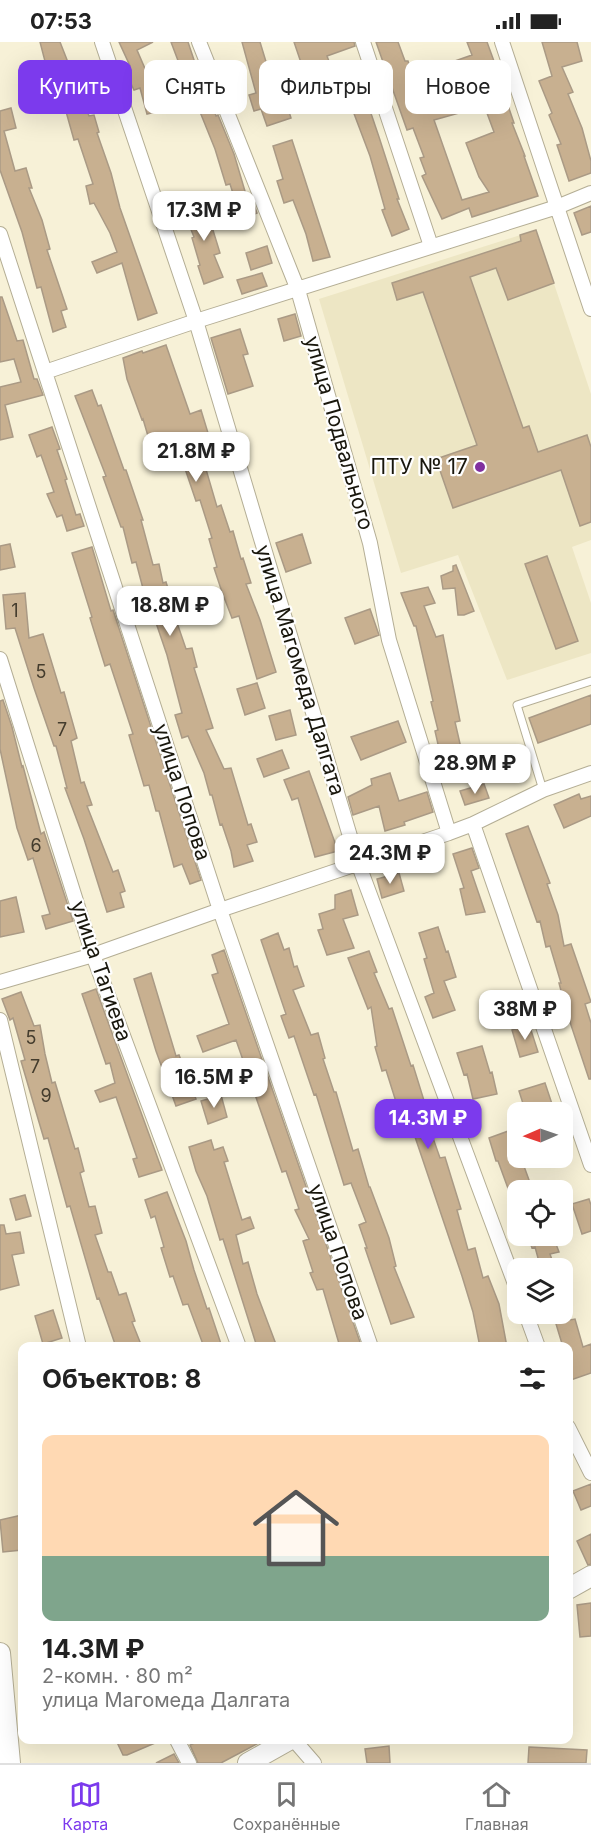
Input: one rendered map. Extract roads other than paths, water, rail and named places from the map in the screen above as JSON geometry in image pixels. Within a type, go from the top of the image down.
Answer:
[{"type":"main road","points":[[573,1584],[591,1575]]},
{"type":"main road","points":[[0,1653],[10,1763]]},
{"type":"main road","points":[[239,1763],[272,1744]]},
{"type":"main road","points":[[248,1763],[282,1744]]},
{"type":"street","name":"улица Магомеда Далгата","points":[[102,42],[196,321],[358,863],[507,1263]]},
{"type":"street","name":"улица Подвального","points":[[199,42],[298,290],[370,543],[389,640],[449,833]]},
{"type":"street","points":[[363,42],[431,246]]},
{"type":"street","points":[[502,42],[591,309]]},
{"type":"street","points":[[45,372],[196,321],[557,207],[591,193]]},
{"type":"street","name":"улица Попова","points":[[0,234],[220,910],[369,1342]]},
{"type":"street","name":"улица Тагиева","points":[[0,659],[93,955],[237,1342]]},
{"type":"street","points":[[0,982],[93,955],[449,833],[543,790],[591,773]]},
{"type":"street","points":[[473,824],[591,1166]]},
{"type":"street","points":[[0,1020],[78,1342]]},
{"type":"street","points":[[530,1324],[536,1342]]},
{"type":"street","points":[[573,1436],[591,1473]]},
{"type":"street","points":[[179,1744],[189,1763]]},
{"type":"street","points":[[297,1744],[314,1763]]},
{"type":"lane","points":[[543,790],[517,705],[591,681]]},
{"type":"place","name":"ПТУ № 17","points":[[480,467]]}]
